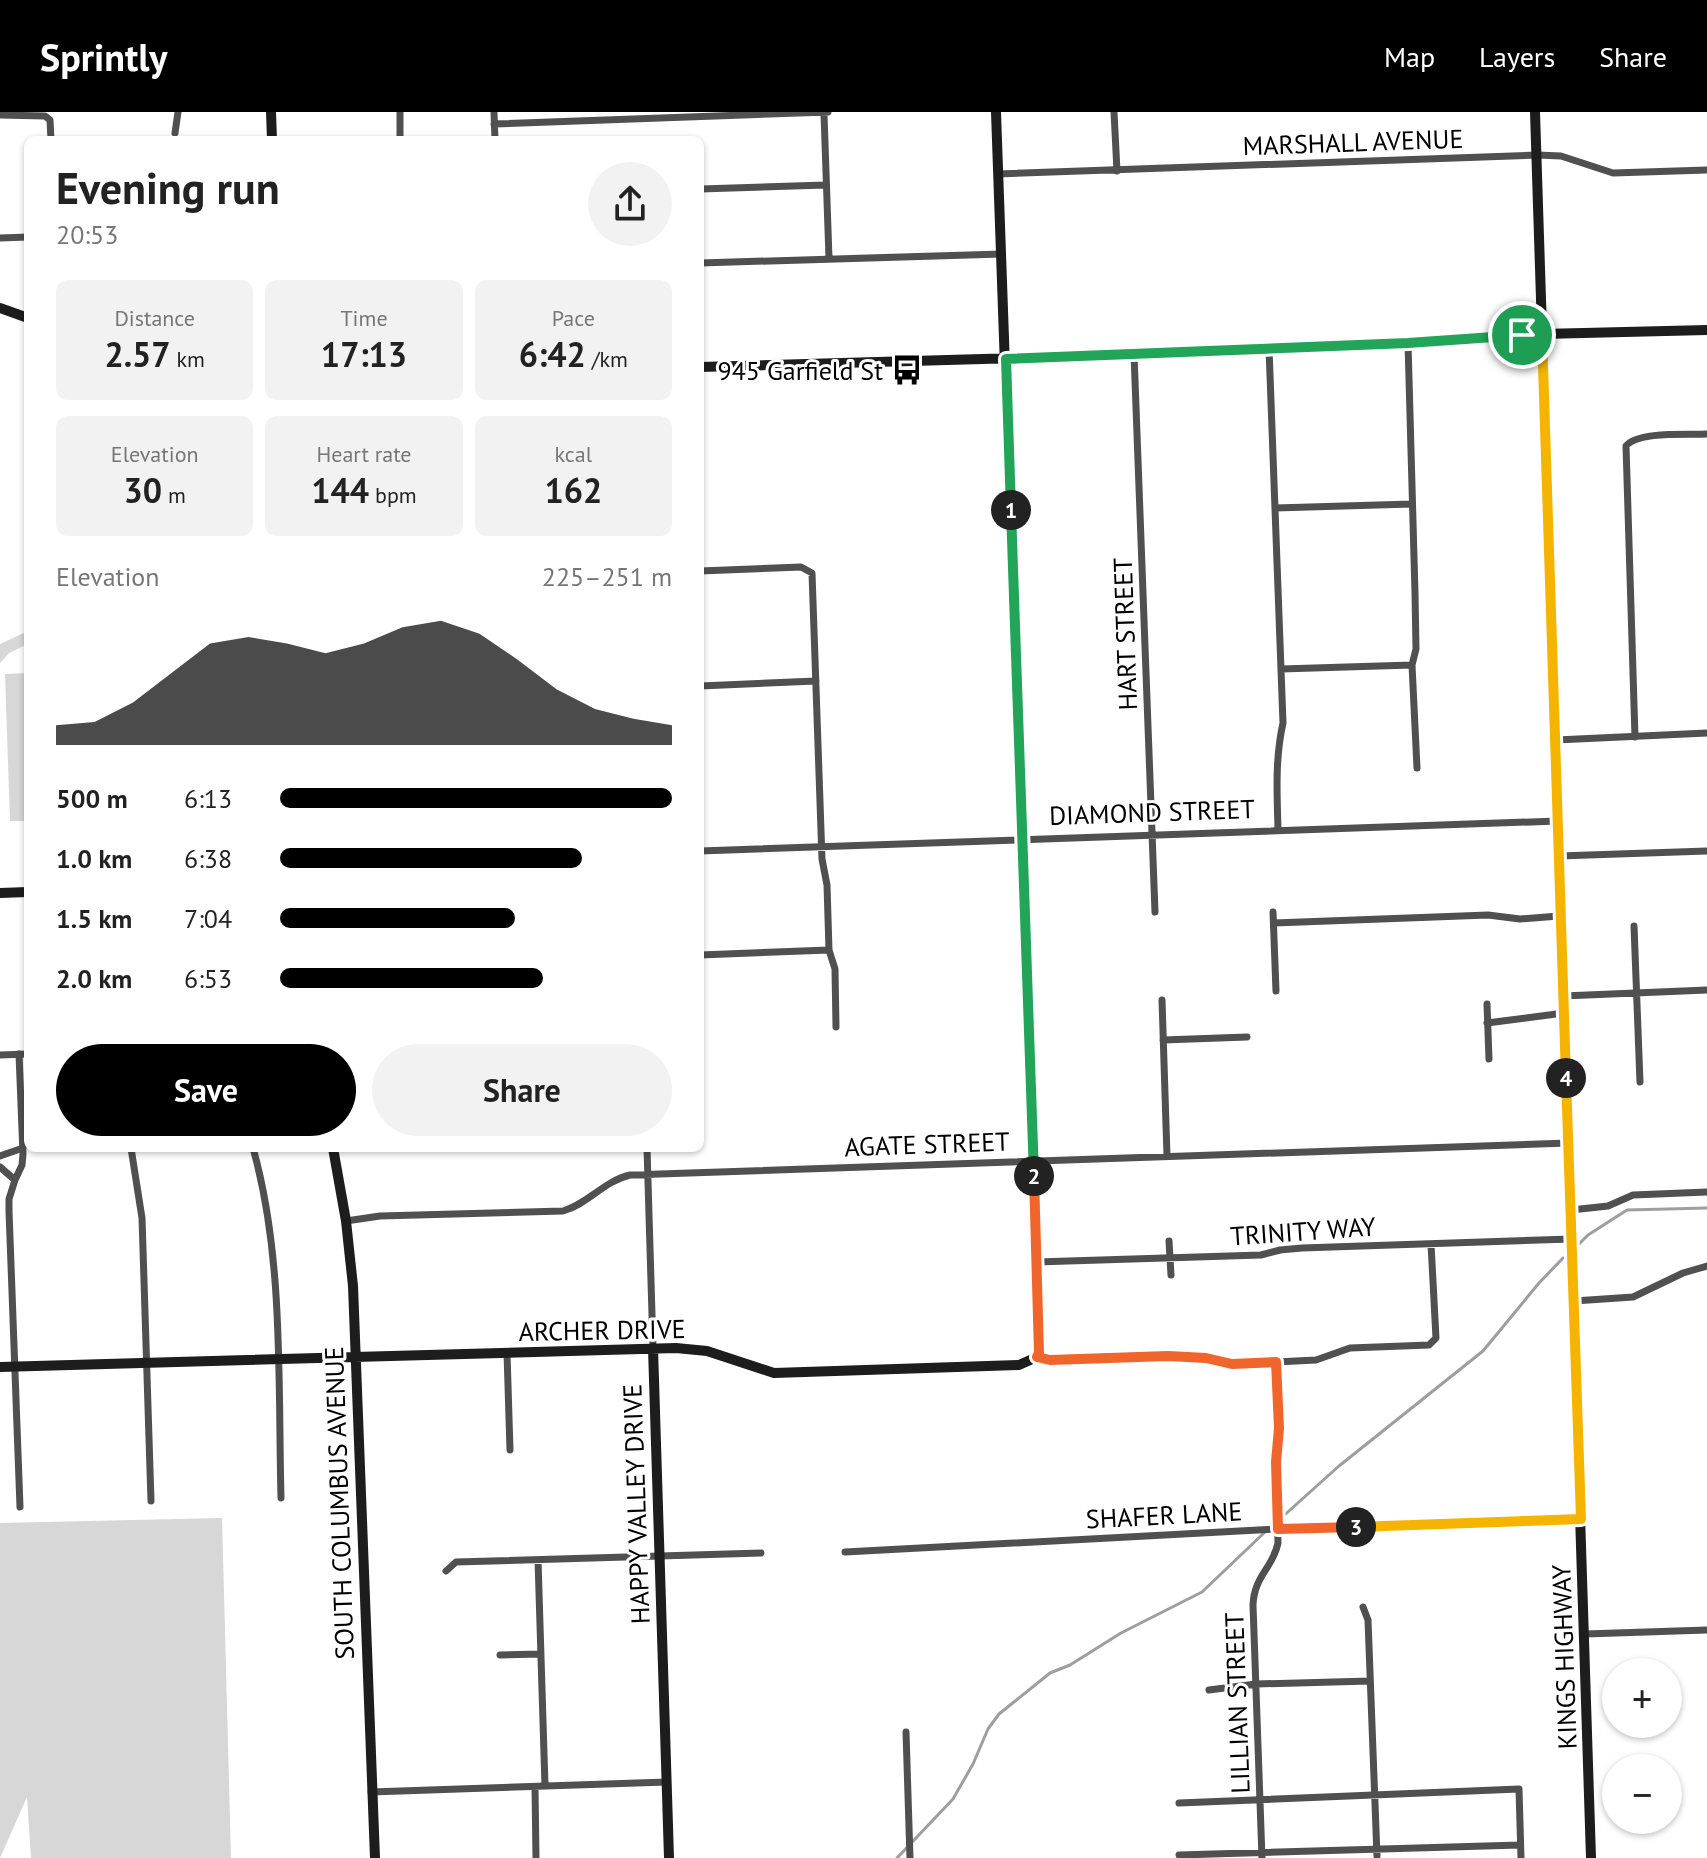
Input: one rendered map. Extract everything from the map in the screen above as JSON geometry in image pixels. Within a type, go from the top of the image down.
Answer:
[{"type":"street","points":[[175,133],[178,112]]},
{"type":"street","points":[[271,112],[272,136]]},
{"type":"street","points":[[400,112],[400,136]]},
{"type":"street","points":[[494,112],[495,136]]},
{"type":"street","points":[[996,112],[1023,840],[1037,1357]]},
{"type":"street","points":[[1114,112],[1117,171]]},
{"type":"street","name":"KINGS HIGHWAY","points":[[1535,112],[1591,1858]]},
{"type":"street","points":[[494,124],[826,113],[829,258]]},
{"type":"street","points":[[0,115],[35,114],[48,117],[50,136]]},
{"type":"street","name":"MARSHALL AVENUE","points":[[998,174],[1537,155],[1561,156],[1613,173],[1707,170]]},
{"type":"street","points":[[704,189],[826,185]]},
{"type":"street","points":[[0,238],[24,237]]},
{"type":"street","points":[[704,263],[1002,254]]},
{"type":"street","points":[[0,308],[24,317]]},
{"type":"street","points":[[704,367],[1006,359],[1408,343],[1542,334],[1707,330]]},
{"type":"street","points":[[1408,343],[1416,607],[1416,649],[1412,665],[1417,768]]},
{"type":"street","points":[[1269,348],[1283,723],[1277,747],[1278,829]]},
{"type":"street","name":"HART STREET","points":[[1134,354],[1155,912]]},
{"type":"street","points":[[1635,737],[1625,453],[1629,441],[1644,437],[1707,434]]},
{"type":"street","points":[[1275,508],[1412,504]]},
{"type":"street","points":[[704,571],[801,567],[810,570],[813,577],[822,846],[829,950],[835,969],[836,1027]]},
{"type":"street","points":[[1281,669],[1412,665]]},
{"type":"street","points":[[704,686],[816,681]]},
{"type":"street","points":[[1556,740],[1707,733]]},
{"type":"street","name":"DIAMOND STREET","points":[[704,851],[1558,821]]},
{"type":"street","points":[[1559,856],[1707,851]]},
{"type":"street","points":[[0,893],[24,892]]},
{"type":"street","points":[[1273,912],[1276,991]]},
{"type":"street","points":[[1274,923],[1488,915],[1520,919],[1559,916]]},
{"type":"street","points":[[1634,926],[1640,1082]]},
{"type":"street","points":[[704,955],[829,950]]},
{"type":"street","points":[[1563,996],[1707,990]]},
{"type":"street","points":[[1162,1000],[1167,1156]]},
{"type":"street","points":[[1487,1004],[1489,1059]]},
{"type":"street","points":[[1487,1023],[1564,1013]]},
{"type":"street","points":[[1163,1040],[1247,1037]]},
{"type":"street","points":[[0,1055],[23,1054],[22,1165],[9,1199],[20,1507]]},
{"type":"street","name":"AGATE STREET","points":[[346,1221],[380,1216],[563,1211],[582,1204],[615,1179],[647,1174],[1569,1143]]},
{"type":"street","points":[[0,1156],[23,1148]]},
{"type":"street","points":[[132,1152],[142,1218],[151,1501]]},
{"type":"street","points":[[254,1152],[273,1278],[281,1498]]},
{"type":"street","name":"SOUTH COLUMBUS AVENUE","points":[[334,1152],[353,1286],[375,1858]]},
{"type":"street","name":"HAPPY VALLEY DRIVE","points":[[647,1152],[669,1858]]},
{"type":"street","points":[[0,1167],[15,1180]]},
{"type":"street","points":[[1571,1210],[1608,1206],[1633,1195],[1707,1192]]},
{"type":"street","name":"TRINITY WAY","points":[[1036,1262],[1261,1255],[1302,1248],[1571,1239]]},
{"type":"street","points":[[1169,1241],[1171,1275]]},
{"type":"street","name":"ARCHER DRIVE","points":[[0,1367],[653,1348],[707,1351],[774,1373],[1019,1365],[1037,1357],[1050,1360],[1189,1356],[1232,1364],[1316,1360],[1350,1348],[1407,1347],[1429,1345],[1434,1341],[1431,1244]]},
{"type":"street","points":[[1574,1301],[1633,1297],[1683,1273],[1707,1266]]},
{"type":"street","points":[[507,1353],[510,1450]]},
{"type":"street","name":"LILLIAN STREET","points":[[1262,1855],[1253,1593],[1256,1582],[1276,1555],[1279,1428],[1276,1362]]},
{"type":"street","name":"SHAFER LANE","points":[[845,1552],[1278,1529],[1581,1519]]},
{"type":"street","points":[[446,1571],[456,1562],[761,1553]]},
{"type":"street","points":[[538,1560],[545,1786]]},
{"type":"street","points":[[1363,1607],[1368,1620],[1377,1853]]},
{"type":"street","points":[[1585,1634],[1707,1630]]},
{"type":"street","points":[[500,1655],[541,1654]]},
{"type":"street","points":[[1209,1690],[1256,1684],[1370,1681]]},
{"type":"street","points":[[906,1732],[910,1858]]},
{"type":"street","points":[[371,1792],[667,1782]]},
{"type":"street","points":[[535,1787],[536,1858]]},
{"type":"street","points":[[1179,1803],[1519,1789],[1521,1858]]},
{"type":"street","points":[[1179,1855],[1377,1853],[1520,1845]]},
{"type":"shaded area","points":[[24,633],[24,646],[9,653],[0,663],[0,644]]},
{"type":"shaded area","points":[[24,673],[24,821],[10,821],[5,674]]},
{"type":"shaded area","points":[[222,1518],[231,1858],[31,1858],[27,1797],[0,1858],[0,1523]]},
{"type":"waterway","points":[[1577,1246],[1588,1235],[1627,1210],[1707,1208]]},
{"type":"waterway","points":[[1280,1519],[1339,1466],[1483,1351],[1563,1258]]},
{"type":"waterway","points":[[897,1858],[953,1799],[988,1729],[999,1714],[1050,1673],[1202,1592],[1265,1532]]},
{"type":"place","name":"945 Garfield St","points":[[907,370]]},
{"type":"route","points":[[1542,334],[1581,1519],[1278,1529],[1276,1362],[1232,1364],[1189,1356],[1050,1360],[1037,1357],[1006,359],[1408,343],[1522,335],[1542,334]]}]
